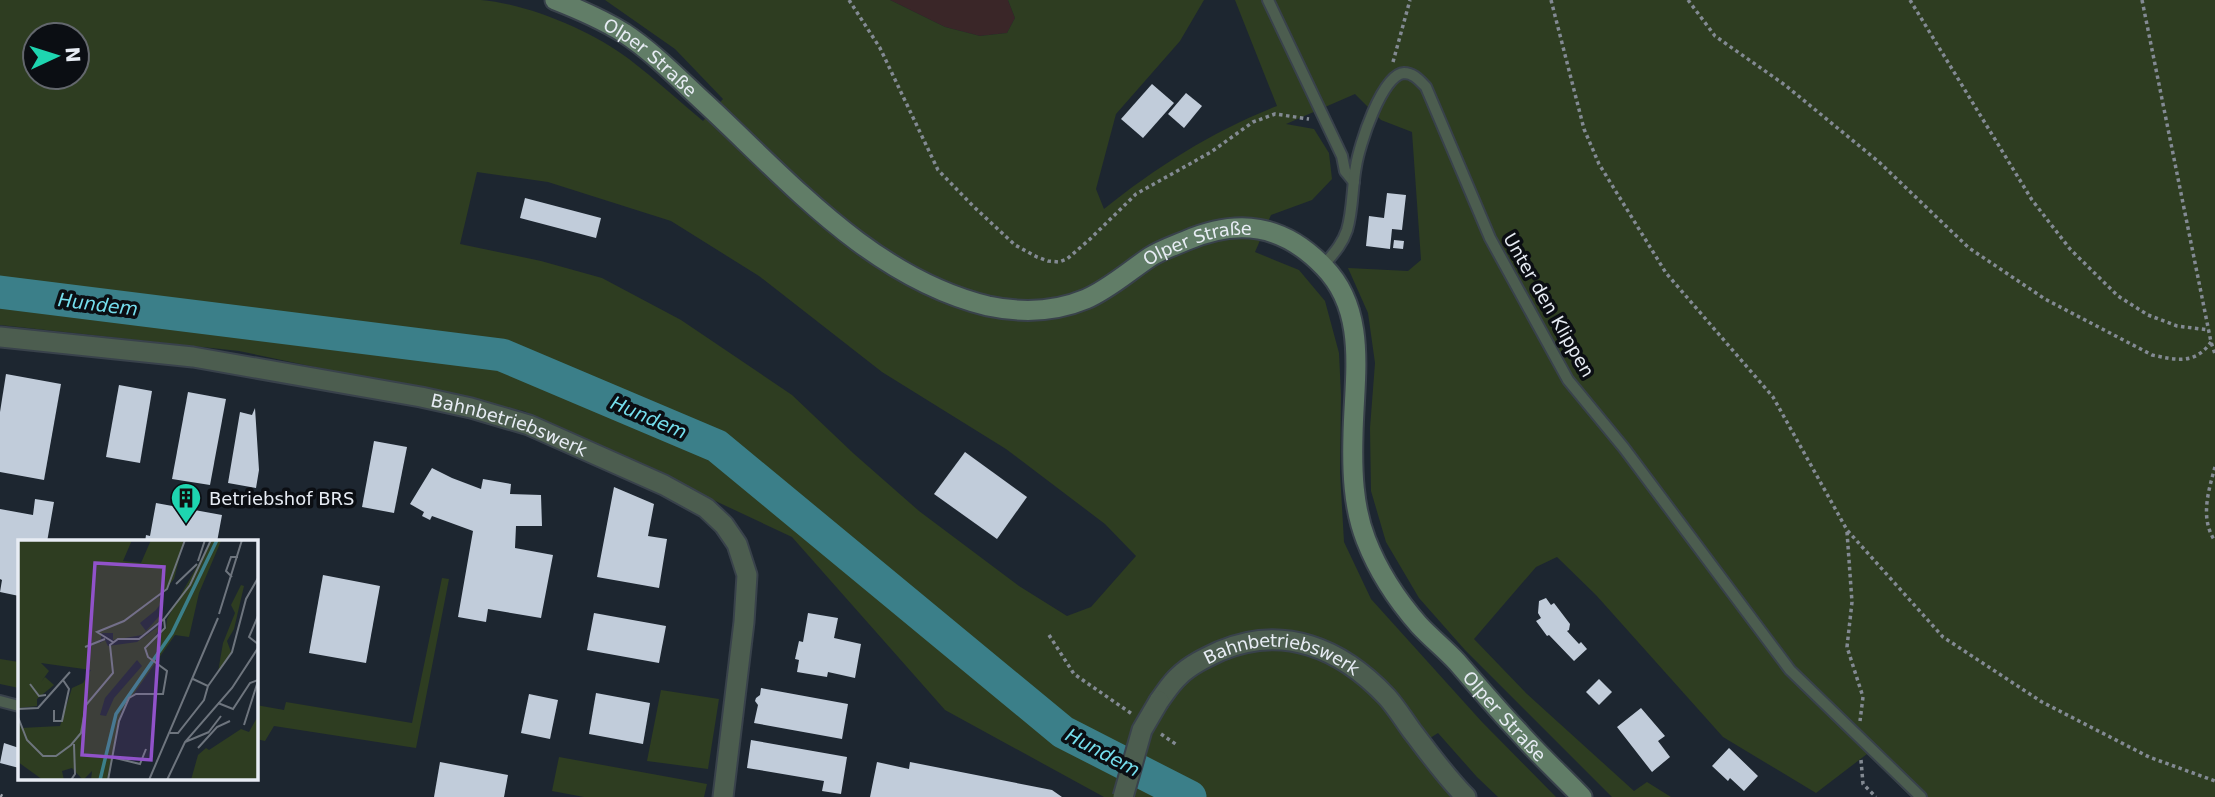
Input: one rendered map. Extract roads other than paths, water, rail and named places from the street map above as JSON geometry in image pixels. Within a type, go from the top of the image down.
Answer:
[{"type":"main road","name":"Olper Straße","points":[[555,0],[625,34],[672,72],[837,226],[903,270],[960,297],[1016,310],[1043,311],[1067,306],[1100,292],[1154,254],[1203,233],[1231,226],[1266,231],[1285,238],[1323,265],[1345,295],[1354,326],[1356,358],[1353,473],[1360,520],[1373,557],[1394,592],[1420,626],[1454,658],[1518,731],[1582,797]]},
{"type":"street","name":"Bahnbetriebswerk","points":[[0,337],[193,357],[471,408],[529,425],[664,485],[706,508],[724,525],[737,544],[747,575],[723,797]]},
{"type":"street","name":"Bahnbetriebswerk","points":[[1123,797],[1142,730],[1178,676],[1203,659],[1238,644],[1271,639],[1309,644],[1338,656],[1361,673],[1387,697],[1419,741],[1466,797]]},
{"type":"lane","points":[[1268,0],[1342,156],[1345,171],[1354,182],[1348,228],[1340,246],[1323,265]]},
{"type":"lane","name":"Unter den Klippen","points":[[1354,182],[1356,162],[1374,109],[1392,78],[1404,73],[1416,77],[1426,87],[1490,238],[1568,380],[1624,448],[1790,670],[1922,797]]},
{"type":"lane","points":[[0,701],[18,706]]},
{"type":"waterway","name":"Hundem","points":[[0,292],[502,355],[717,446],[1063,732],[1190,797]]},
{"type":"place","name":"Betriebshof BRS","points":[[186,525]]}]
